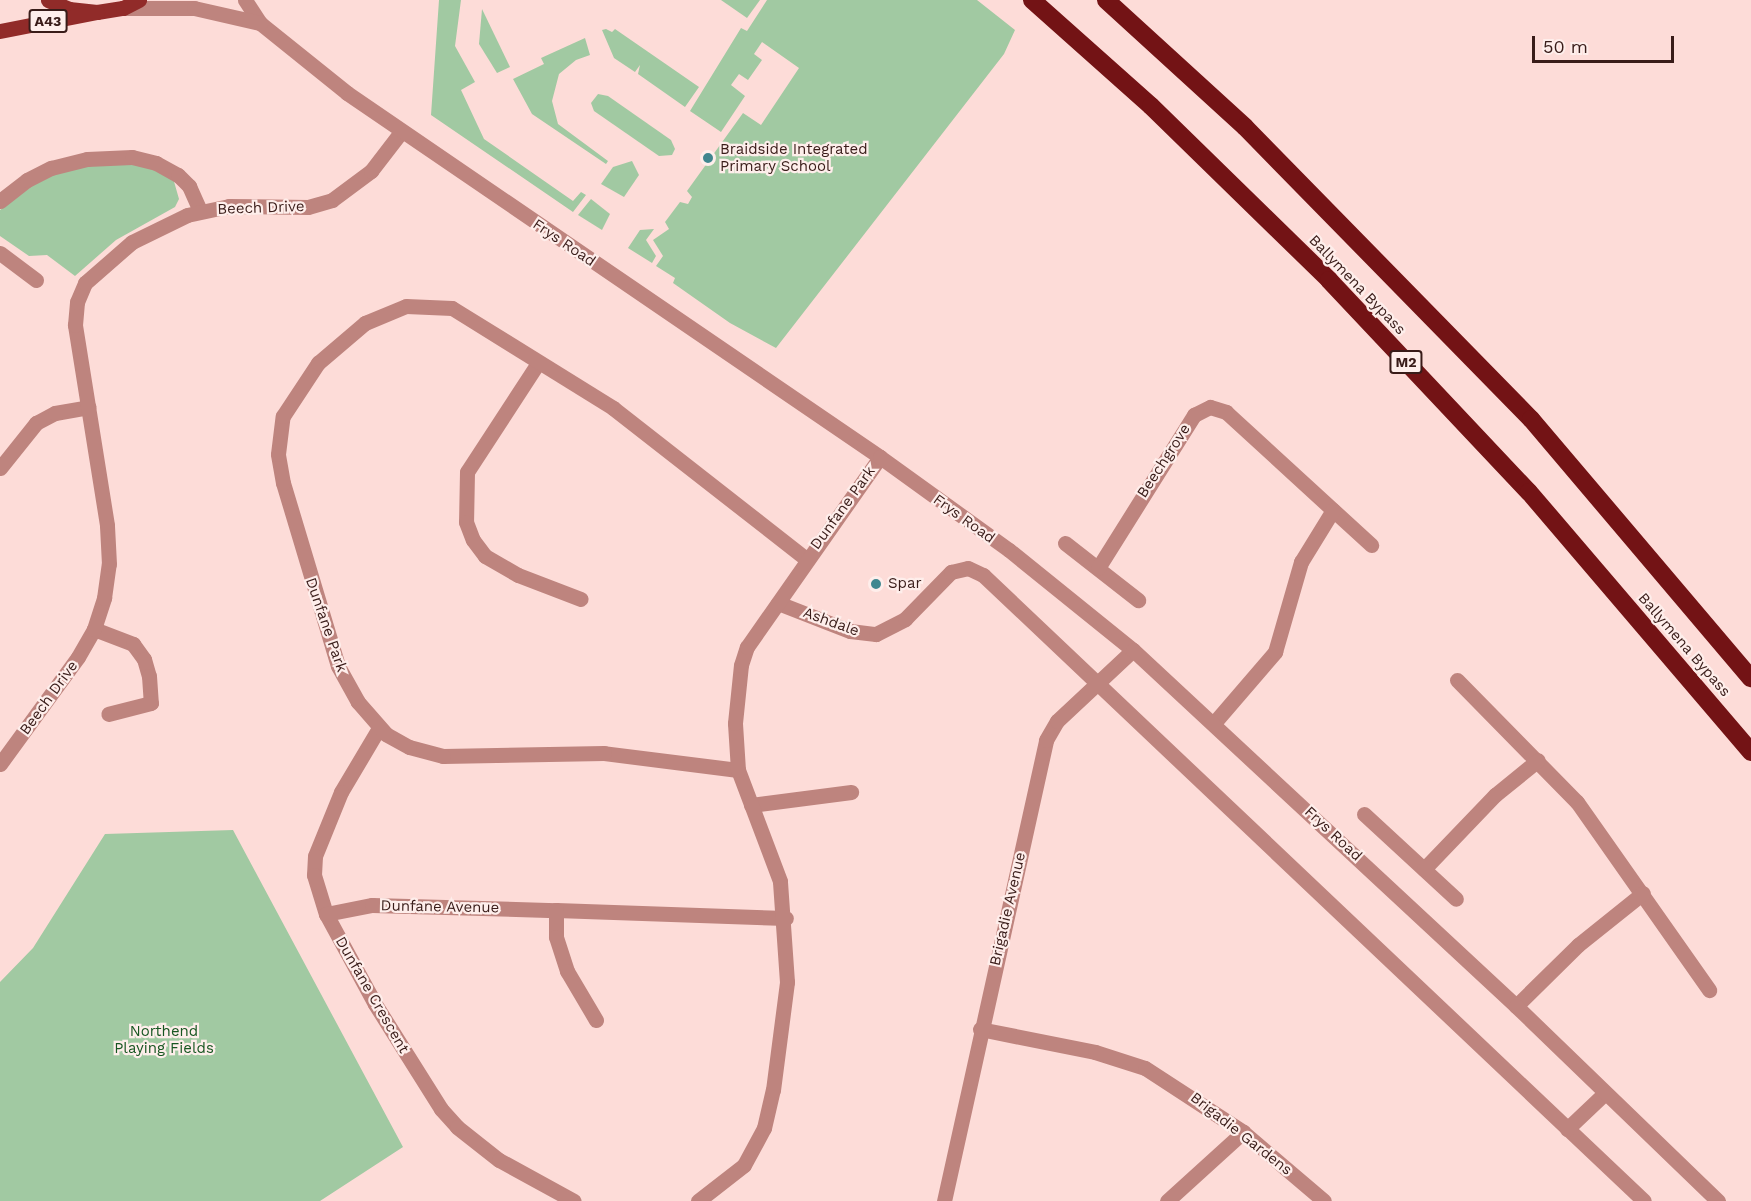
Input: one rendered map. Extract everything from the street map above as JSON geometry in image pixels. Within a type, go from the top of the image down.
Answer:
[{"type":"highway","name":"Ballymena Bypass","points":[[1032,0],[1151,106],[1329,280],[1529,492],[1751,752]]},
{"type":"highway","name":"Ballymena Bypass","points":[[1106,0],[1253,135],[1531,419],[1751,678]]},
{"type":"main road","name":"A43","points":[[48,0],[69,9],[97,12]]},
{"type":"main road","name":"A43","points":[[0,31],[123,8],[139,0]]},
{"type":"street","name":"Frys Road","points":[[245,0],[260,23],[402,132],[880,457],[1009,550],[1133,650],[1516,1006],[1718,1201]]},
{"type":"street","name":"Frys Road","points":[[123,8],[194,8],[260,23]]},
{"type":"street","name":"Beech Drive","points":[[0,764],[94,629],[107,580],[109,541],[75,326],[77,302],[83,286],[99,267],[132,242],[162,225],[200,211],[325,203],[362,180],[402,132]]},
{"type":"street","name":"Beech Drive","points":[[0,201],[27,180],[51,168],[87,159],[132,157],[156,163],[178,175],[189,186],[200,211]]},
{"type":"street","points":[[0,253],[36,280]]},
{"type":"street","name":"Dunfane Park","points":[[806,559],[709,486],[662,444],[613,408],[452,308],[405,306],[376,318],[336,344],[309,373],[287,408],[278,442],[279,466],[309,575],[338,666],[353,694],[379,728],[402,743],[443,756],[604,753],[738,770],[735,723],[741,665],[747,647],[806,559],[880,457]]},
{"type":"street","points":[[538,363],[467,472],[466,522],[473,540],[485,556],[518,575],[581,599]]},
{"type":"street","points":[[0,468],[36,423],[55,413],[88,407]]},
{"type":"street","name":"Beechgrove","points":[[1098,568],[1142,494],[1194,415],[1204,408],[1226,412],[1371,545]]},
{"type":"street","points":[[1214,723],[1275,652],[1301,562],[1333,510]]},
{"type":"street","points":[[1065,543],[1138,600]]},
{"type":"street","name":"Ashdale","points":[[778,603],[850,632],[876,634],[905,619],[951,572],[968,568],[983,575],[1098,681]]},
{"type":"street","points":[[94,629],[132,644],[144,659],[149,676],[151,703],[108,714]]},
{"type":"street","name":"Brigadie Avenue","points":[[944,1201],[980,1029],[1046,740],[1057,721],[1133,650]]},
{"type":"street","points":[[1457,680],[1577,802],[1709,990]]},
{"type":"street","points":[[1098,681],[1644,1201]]},
{"type":"street","name":"Dunfane Crescent","points":[[379,728],[340,792],[315,856],[314,875],[326,914],[375,1004],[441,1109],[457,1127],[499,1160],[574,1201]]},
{"type":"street","points":[[1424,868],[1489,801],[1538,760]]},
{"type":"street","points":[[698,1201],[744,1165],[768,1118],[787,982],[786,918],[778,872],[738,770]]},
{"type":"street","points":[[751,805],[851,792]]},
{"type":"street","points":[[1364,814],[1456,899]]},
{"type":"street","points":[[1516,1006],[1578,945],[1643,893]]},
{"type":"street","name":"Dunfane Avenue","points":[[326,914],[372,905],[786,918]]},
{"type":"street","points":[[556,910],[556,937],[567,971],[596,1020]]},
{"type":"street","name":"Brigadie Gardens","points":[[980,1029],[1095,1052],[1145,1068],[1243,1132],[1324,1201]]},
{"type":"street","points":[[1567,1129],[1605,1093]]},
{"type":"street","points":[[1167,1201],[1243,1132]]},
{"type":"green space","points":[[439,0],[461,0],[455,46],[475,82],[461,90],[484,139],[573,201],[581,192],[586,195],[573,212],[431,115]]},
{"type":"green space","points":[[721,0],[760,0],[747,18]]},
{"type":"green space","points":[[767,0],[977,0],[1015,30],[1004,54],[776,348],[730,323],[673,283],[675,278],[656,266],[663,256],[653,240],[669,229],[665,222],[680,202],[688,204],[692,197],[687,191],[743,113],[761,125],[799,68],[762,42],[754,54],[762,60],[748,80],[739,74],[731,85],[745,96],[721,132],[690,111],[741,28],[747,31]]},
{"type":"green space","points":[[482,9],[510,67],[497,73],[479,44]]},
{"type":"green space","points":[[615,29],[699,87],[685,107],[638,74],[640,65],[635,72],[614,58],[602,30],[612,32]]},
{"type":"green space","points":[[585,38],[590,55],[576,60],[559,74],[552,101],[558,124],[608,161],[606,164],[532,114],[513,79],[544,64],[541,58]]},
{"type":"green space","points":[[598,94],[608,96],[671,140],[675,149],[672,155],[659,156],[594,111],[591,103]]},
{"type":"green space","points":[[632,161],[639,175],[624,197],[601,184],[613,167]]},
{"type":"green space","points":[[134,162],[173,178],[179,199],[175,207],[116,240],[75,276],[47,255],[29,256],[0,236],[0,210],[30,184],[66,167]]},
{"type":"green space","points":[[591,199],[610,214],[602,230],[578,215]]},
{"type":"green space","points":[[654,229],[646,240],[656,256],[652,263],[628,248],[640,230]]},
{"type":"green space","name":"Northend Playing Fields","points":[[233,830],[403,1147],[320,1201],[0,1201],[0,982],[33,948],[105,834]]},
{"type":"place","name":"Braidside Integrated Primary School","points":[[708,158]]},
{"type":"place","name":"Spar","points":[[876,584]]}]
